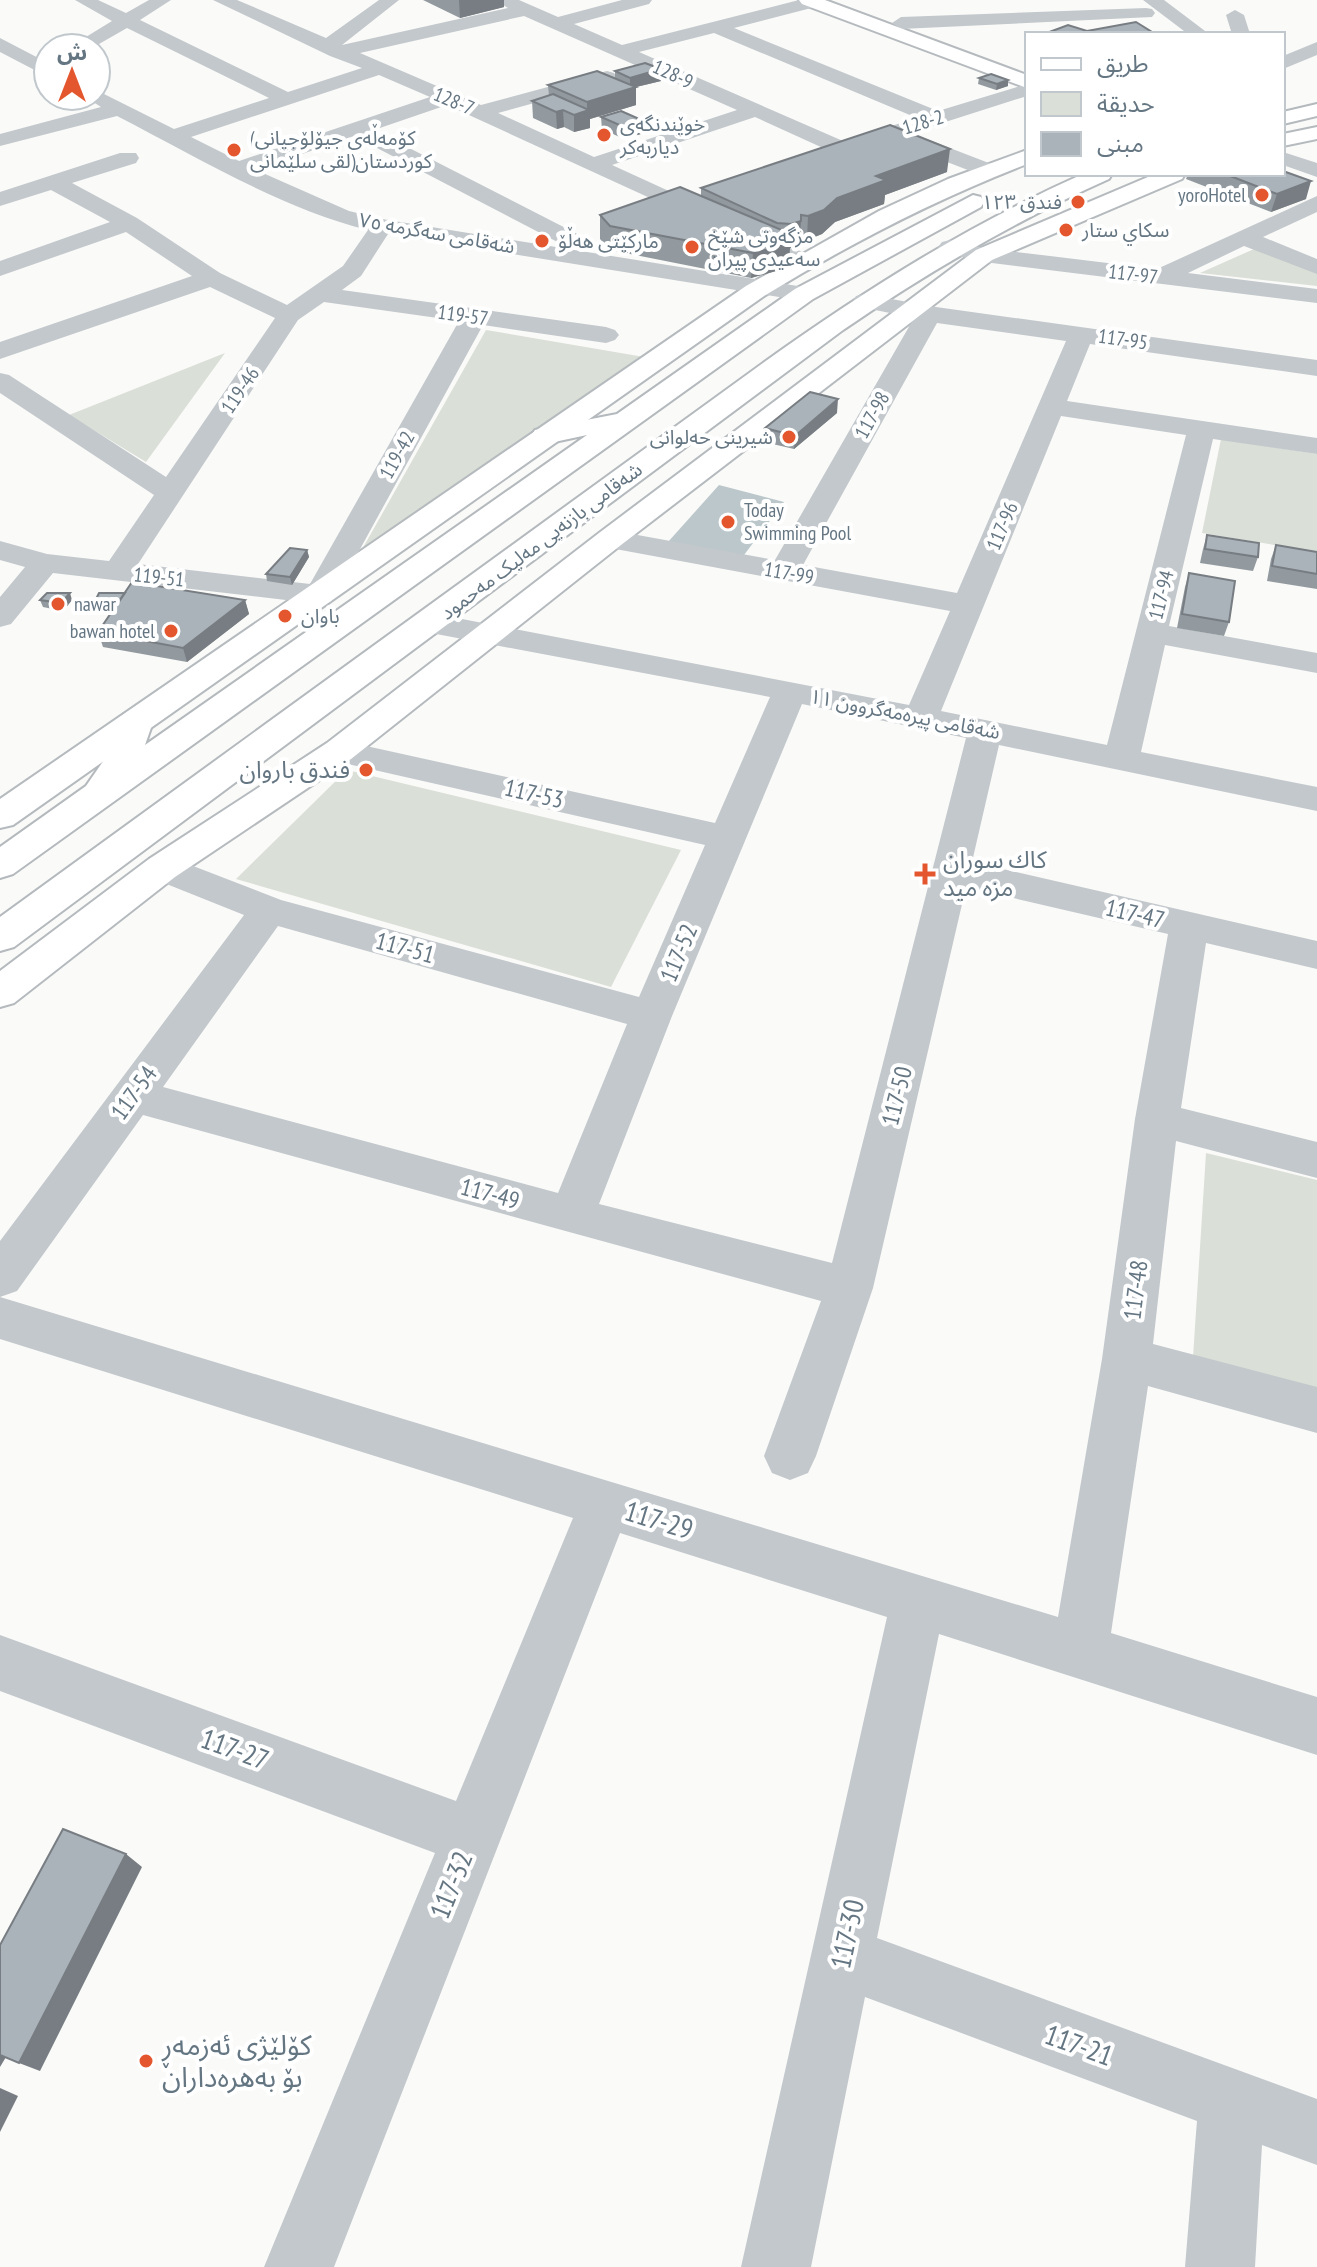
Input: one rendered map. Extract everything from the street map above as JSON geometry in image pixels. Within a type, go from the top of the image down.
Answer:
[{"type":"main road","points":[[842,0],[1025,81]]},
{"type":"main road","points":[[811,1],[985,50],[1025,68]]},
{"type":"main road","points":[[1285,102],[1317,95]]},
{"type":"main road","points":[[1285,118],[1317,110]]},
{"type":"main road","points":[[1285,140],[1317,133]]},
{"type":"main road","points":[[0,816],[320,595],[666,349],[803,261],[899,209],[986,170],[1025,157]]},
{"type":"main road","name":"شەقامی بازنەیی مەلیک مەحمود","points":[[0,865],[804,294],[930,224],[1029,176]]},
{"type":"main road","name":"شەقامی بازنەیی مەلیک مەحمود","points":[[0,937],[865,301],[950,247],[1096,176]]},
{"type":"main road","points":[[0,992],[162,868],[339,751],[610,539],[918,312],[984,255],[1169,176]]},
{"type":"main road","points":[[545,436],[630,418]]},
{"type":"main road","points":[[689,430],[737,444]]},
{"type":"main road","points":[[93,801],[121,761],[136,722]]},
{"type":"street","points":[[84,0],[287,99]]},
{"type":"street","points":[[107,32],[162,0]]},
{"type":"street","name":"128-7","points":[[222,0],[480,112],[803,261]]},
{"type":"street","points":[[256,15],[277,0]]},
{"type":"street","points":[[332,49],[390,0]]},
{"type":"street","name":"128-9","points":[[504,0],[842,148]]},
{"type":"street","points":[[557,23],[643,0]]},
{"type":"street","points":[[1128,0],[1149,7],[1196,32]]},
{"type":"street","points":[[621,51],[718,28],[811,1]]},
{"type":"street","points":[[904,28],[1149,7]]},
{"type":"street","points":[[1149,7],[1172,32]]},
{"type":"street","points":[[332,49],[525,10]]},
{"type":"street","points":[[1235,15],[1240,32]]},
{"type":"street","points":[[718,28],[936,118]]},
{"type":"street","points":[[0,44],[32,61]]},
{"type":"street","points":[[1285,62],[1317,48]]},
{"type":"street","points":[[480,112],[652,64]]},
{"type":"street","points":[[173,136],[378,69]]},
{"type":"street","name":"128-2","points":[[814,159],[1025,91]]},
{"type":"street","points":[[237,169],[448,98]]},
{"type":"street","name":"شەقامی سەگرمە ٧٥","points":[[112,105],[237,169],[341,216],[382,226],[804,294]]},
{"type":"street","points":[[0,140],[119,109]]},
{"type":"street","points":[[594,164],[753,111]]},
{"type":"street","points":[[358,130],[577,243]]},
{"type":"street","points":[[890,132],[986,170]]},
{"type":"street","points":[[0,199],[128,158]]},
{"type":"street","points":[[1285,159],[1317,170]]},
{"type":"street","points":[[1285,173],[1317,186]]},
{"type":"street","points":[[53,182],[129,223],[211,278],[289,315]]},
{"type":"street","points":[[658,215],[713,195]]},
{"type":"street","points":[[1160,277],[1317,203]]},
{"type":"street","points":[[0,269],[129,223]]},
{"type":"street","name":"119-46","points":[[117,572],[289,315],[352,271],[382,226]]},
{"type":"street","points":[[549,252],[604,234]]},
{"type":"street","points":[[1243,238],[1317,267]]},
{"type":"street","name":"117-97","points":[[950,247],[984,255],[1317,296]]},
{"type":"street","points":[[0,351],[211,278]]},
{"type":"street","name":"119-57","points":[[321,294],[606,335]]},
{"type":"street","points":[[865,301],[918,312]]},
{"type":"street","name":"117-95","points":[[918,312],[1317,368]]},
{"type":"street","name":"117-98","points":[[783,573],[918,312]]},
{"type":"street","name":"119-42","points":[[320,595],[475,316]]},
{"type":"street","name":"117-96","points":[[921,718],[1082,333]]},
{"type":"street","points":[[0,381],[171,493]]},
{"type":"street","points":[[1052,407],[1317,446]]},
{"type":"street","name":"117-94","points":[[1121,760],[1201,429]]},
{"type":"street","name":"117-99","points":[[610,539],[969,605]]},
{"type":"street","name":"119-51","points":[[0,550],[45,563],[320,595]]},
{"type":"street","points":[[0,617],[45,563]]},
{"type":"street","name":"شەقامی پیرەمەگروون ١١","points":[[431,623],[790,691],[1317,799]]},
{"type":"street","points":[[1152,633],[1317,663]]},
{"type":"street","name":"117-52","points":[[572,1216],[651,1016],[790,691]]},
{"type":"street","name":"117-50","points":[[790,1456],[849,1288],[985,730]]},
{"type":"street","name":"117-53","points":[[339,751],[729,838]]},
{"type":"street","name":"117-51","points":[[162,868],[269,910],[651,1016]]},
{"type":"street","name":"117-47","points":[[953,871],[1317,955]]},
{"type":"street","name":"117-54","points":[[0,1277],[269,910]]},
{"type":"street","name":"117-48","points":[[1080,1653],[1127,1359],[1157,1119],[1189,927]]},
{"type":"street","name":"117-49","points":[[132,1095],[572,1216],[849,1288]]},
{"type":"street","points":[[1157,1119],[1317,1160]]},
{"type":"street","name":"117-29","points":[[0,1318],[1317,1726]]},
{"type":"street","points":[[1127,1359],[1317,1410]]},
{"type":"street","name":"117-32","points":[[299,2267],[605,1503]]},
{"type":"street","name":"117-30","points":[[776,2267],[918,1601]]},
{"type":"street","name":"117-27","points":[[0,1663],[470,1836]]},
{"type":"street","name":"117-21","points":[[842,1957],[1317,2132]]},
{"type":"street","points":[[1220,2267],[1232,2102]]},
{"type":"green space","points":[[1254,249],[1317,272],[1317,286],[1200,273]]},
{"type":"green space","points":[[486,330],[644,357],[360,553]]},
{"type":"green space","points":[[225,353],[146,462],[69,415]]},
{"type":"green space","points":[[1221,439],[1317,454],[1317,552],[1202,533]]},
{"type":"green space","points":[[347,770],[681,850],[611,987],[236,879]]},
{"type":"green space","points":[[1206,1153],[1317,1180],[1317,1389],[1193,1358]]},
{"type":"shaded area","name":"Today Swimming Pool","points":[[719,485],[784,502],[741,559],[668,542]]},
{"type":"building","points":[[1136,22],[1152,32],[1049,32],[1068,25],[1087,31]]},
{"type":"building","points":[[645,63],[661,69],[630,78],[615,71]]},
{"type":"building","points":[[597,71],[636,87],[587,102],[548,85]]},
{"type":"building","points":[[991,74],[1008,80],[997,84],[979,78]]},
{"type":"building","points":[[553,94],[589,110],[574,115],[563,110],[556,112],[532,101]]},
{"type":"building","points":[[621,111],[644,121],[624,127],[601,117]]},
{"type":"building","points":[[890,125],[950,149],[876,176],[886,180],[837,198],[824,210],[808,216],[801,215],[801,221],[791,224],[777,223],[701,188]]},
{"type":"building","points":[[1285,172],[1311,181],[1277,194],[1230,176],[1285,176]]},
{"type":"building","points":[[680,187],[791,234],[777,247],[753,253],[610,226],[600,215]]},
{"type":"building","points":[[810,392],[838,399],[795,436],[765,428]]},
{"type":"building","points":[[1207,535],[1259,543],[1258,557],[1205,549]]},
{"type":"building","points":[[1276,545],[1317,552],[1317,574],[1272,566]]},
{"type":"building","points":[[290,548],[307,550],[290,577],[266,574]]},
{"type":"building","points":[[1189,573],[1235,581],[1229,622],[1182,614]]},
{"type":"building","name":"bawan hotel","points":[[132,582],[245,600],[183,648],[98,632]]},
{"type":"building","points":[[47,593],[70,593],[61,603],[40,600]]},
{"type":"building","points":[[99,593],[125,593],[116,606],[93,605]]},
{"type":"building","points":[[63,1829],[126,1854],[19,2063],[0,2055],[0,1945]]},
{"type":"place","name":"خوێندنگەی دیاربەکر","points":[[604,135]]},
{"type":"place","name":"(کۆمەڵەی جیۆلۆجیانی کوردستان(لقی سلێمانی","points":[[234,150]]},
{"type":"place","name":"yoroHotel","points":[[1262,195]]},
{"type":"place","name":"فندق ١٢٣","points":[[1078,202]]},
{"type":"place","name":"سكاي ستار","points":[[1066,230]]},
{"type":"place","name":"مارکێتی هەڵۆ","points":[[542,241]]},
{"type":"place","name":"مزگەوتی شێخ سەعیدی پیران","points":[[692,247]]},
{"type":"place","name":"شیرینی ‌حەلوانی","points":[[789,437]]},
{"type":"place","name":"Today Swimming Pool","points":[[728,522]]},
{"type":"place","name":"nawar","points":[[58,604]]},
{"type":"place","name":"باوان","points":[[285,616]]},
{"type":"place","name":"bawan hotel","points":[[171,631]]},
{"type":"place","name":"فندق باروان","points":[[366,770]]},
{"type":"place","name":"كاك سوران مزه ميد","points":[[925,874]]},
{"type":"place","name":"کۆلێژی ئەزمەڕ بۆ بەهرەداران","points":[[146,2061]]}]
